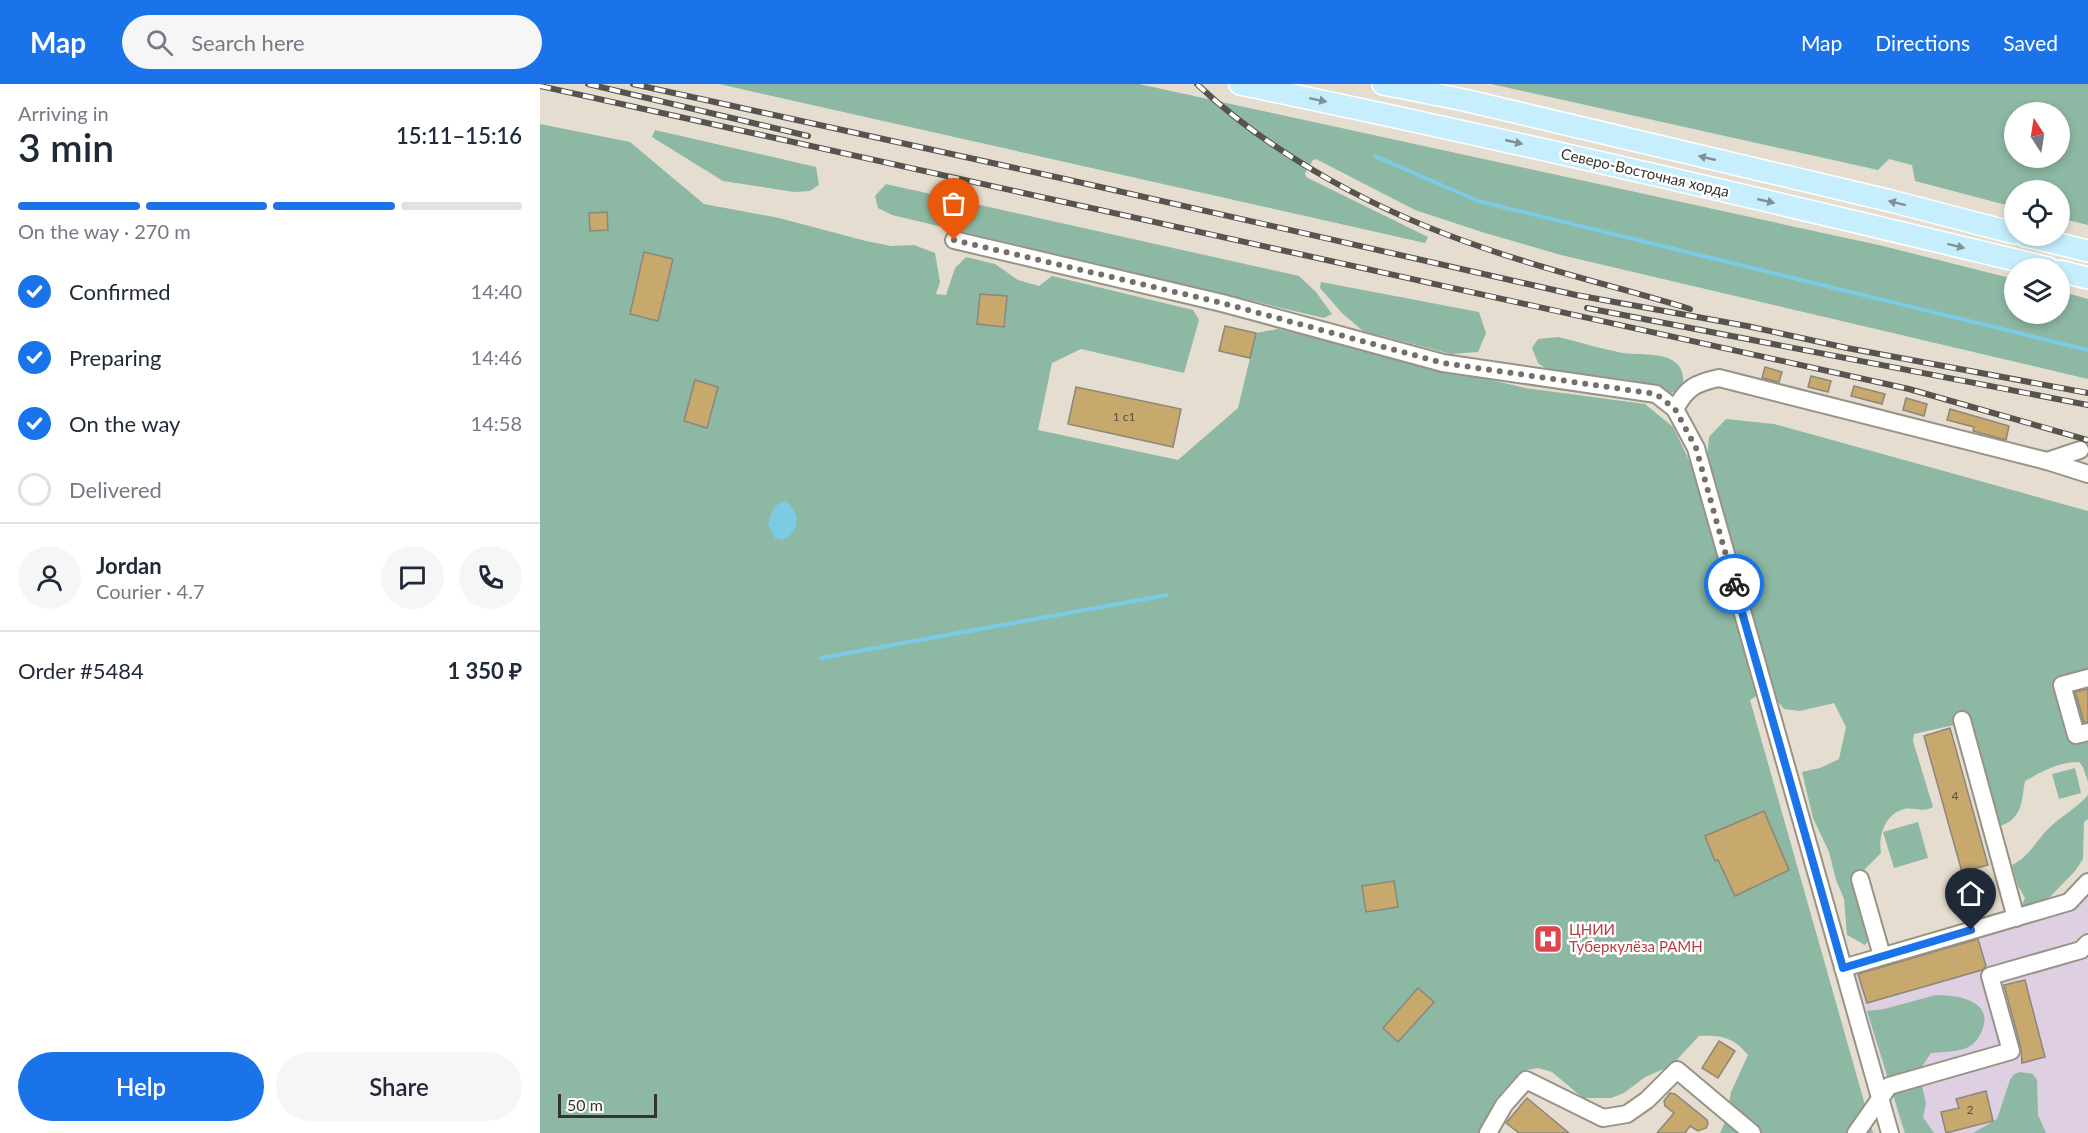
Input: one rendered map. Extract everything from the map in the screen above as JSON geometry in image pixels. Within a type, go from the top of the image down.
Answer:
[{"type":"main road","name":"Северо-Восточная хорда","points":[[1240,84],[1458,129],[2006,258]]},
{"type":"main road","name":"Северо-Восточная хорда","points":[[1383,84],[1510,111],[1891,201],[2004,230]]},
{"type":"main road","points":[[2067,246],[2088,251]]},
{"type":"main road","points":[[2070,274],[2088,278]]},
{"type":"street","points":[[954,240],[1222,303],[1443,363],[1656,394],[1675,409],[1696,448],[1890,1133]]},
{"type":"street","points":[[1675,409],[1684,393],[1701,382],[1719,378],[2047,461],[2088,474]]},
{"type":"street","points":[[2047,461],[2080,450]]},
{"type":"street","points":[[2088,678],[2062,685],[2076,735],[2088,732]]},
{"type":"street","points":[[1962,720],[2016,918]]},
{"type":"street","points":[[1860,879],[1882,956]]},
{"type":"street","points":[[1843,968],[2069,903],[2088,882]]},
{"type":"street","points":[[1856,1133],[1889,1086],[2011,1051],[1990,976],[2081,950],[2088,943]]},
{"type":"street","points":[[1488,1133],[1504,1105],[1526,1080],[1603,1118],[1628,1114],[1647,1100],[1677,1070],[1752,1133]]},
{"type":"shaded area","points":[[2088,890],[2088,1133],[1903,1133],[1854,969]]},
{"type":"green space","points":[[719,84],[1139,84],[1883,246],[2004,276],[2004,324],[2070,324],[2070,294],[2088,299],[2088,379],[1561,255],[1415,210],[1316,159],[1313,160],[1305,173],[1306,177],[1428,237],[1425,243]]},
{"type":"green space","points":[[1491,84],[2088,84],[2088,225],[2070,220],[2070,180],[2004,180],[2004,204],[1915,181],[1912,165],[1889,159],[1878,170]]},
{"type":"green space","points":[[540,124],[630,142],[704,204],[779,218],[891,246],[914,245],[935,253],[940,282],[936,294],[946,295],[955,268],[966,257],[995,264],[1018,280],[1039,286],[1052,276],[1193,310],[1199,320],[1184,373],[1081,349],[1052,363],[1038,430],[1178,460],[1238,408],[1256,333],[1278,329],[1525,388],[1645,404],[1673,427],[1690,462],[1707,459],[1709,437],[1726,419],[1774,424],[2088,511],[2088,782],[2079,762],[2057,765],[2044,771],[2025,781],[2017,814],[2008,823],[2000,826],[1989,809],[1963,723],[1914,734],[1913,741],[1933,807],[1926,810],[1904,809],[1892,816],[1884,826],[1881,853],[1854,880],[1869,940],[1865,945],[1847,935],[1844,899],[1836,880],[1829,852],[1813,818],[1802,772],[1820,768],[1839,759],[1846,727],[1834,703],[1800,711],[1784,709],[1768,689],[1750,700],[1873,1133],[1720,1133],[1726,1120],[1731,1092],[1748,1055],[1737,1044],[1726,1038],[1699,1036],[1671,1066],[1645,1077],[1624,1093],[1611,1098],[1583,1098],[1552,1072],[1538,1068],[1526,1070],[1515,1078],[1496,1099],[1486,1123],[1478,1133],[540,1133]]},
{"type":"green space","points":[[655,130],[816,167],[819,185],[810,191],[794,192],[723,181],[652,137]]},
{"type":"green space","points":[[886,184],[1299,276],[1316,292],[1332,314],[1324,318],[892,215],[878,208],[875,196]]},
{"type":"green space","points":[[1321,282],[1479,312],[1486,333],[1478,352],[1451,354],[1363,331],[1342,313],[1320,288]]},
{"type":"green space","points":[[1558,337],[1623,353],[1654,355],[1673,360],[1683,375],[1683,387],[1670,394],[1624,379],[1551,372],[1538,363],[1532,348],[1538,339]]},
{"type":"green space","points":[[2075,768],[2081,793],[2059,799],[2052,774]]},
{"type":"green space","points":[[2088,795],[2088,819],[2084,822],[2083,859],[2075,871],[2050,897],[2037,903],[2022,905],[2025,898],[2018,886],[2012,865],[2023,858],[2048,829]]},
{"type":"green space","points":[[1918,822],[1928,858],[1894,868],[1883,832]]},
{"type":"green space","points":[[1936,995],[1955,996],[1973,1002],[1984,1014],[1984,1022],[1980,1036],[1970,1046],[1956,1051],[1931,1053],[1919,1071],[1926,1104],[1923,1117],[1934,1133],[1905,1133],[1867,1011],[1884,1009]]},
{"type":"green space","points":[[2020,1072],[2033,1074],[2037,1080],[2038,1115],[2046,1133],[1973,1133],[1997,1119],[2010,1080],[2014,1074]]},
{"type":"water","points":[[785,500],[794,510],[797,521],[793,531],[783,540],[775,538],[768,524],[773,508]]},
{"type":"building","points":[[607,212],[608,230],[590,231],[589,213]]},
{"type":"building","points":[[644,252],[673,259],[658,321],[630,314]]},
{"type":"building","points":[[980,294],[1007,296],[1004,327],[977,324]]},
{"type":"building","points":[[1225,326],[1256,333],[1250,358],[1219,351]]},
{"type":"building","points":[[1765,367],[1782,372],[1779,382],[1762,378]]},
{"type":"building","points":[[1811,376],[1831,381],[1828,392],[1808,387]]},
{"type":"building","points":[[695,380],[718,387],[707,428],[684,421]]},
{"type":"building","points":[[1854,386],[1885,394],[1882,404],[1851,396]]},
{"type":"building","points":[[1076,387],[1181,409],[1173,447],[1068,424]]},
{"type":"building","points":[[1906,398],[1927,404],[1924,416],[1903,410]]},
{"type":"building","points":[[1950,409],[2009,426],[2006,440],[1973,431],[1974,427],[1947,420]]},
{"type":"building","points":[[2088,689],[2088,722],[2084,722],[2075,692]]},
{"type":"building","points":[[1950,728],[1988,865],[1962,872],[1924,736]]},
{"type":"building","points":[[1764,811],[1789,870],[1735,896],[1718,860],[1715,861],[1705,836]]},
{"type":"building","points":[[1394,881],[1398,907],[1366,912],[1362,886]]},
{"type":"building","points":[[1978,939],[1986,966],[1982,970],[1867,1003],[1858,974]]},
{"type":"building","points":[[2025,980],[2045,1057],[2022,1063],[2021,1048],[2004,985]]},
{"type":"building","points":[[1418,988],[1434,1002],[1398,1042],[1383,1028]]},
{"type":"building","points":[[1719,1041],[1735,1051],[1718,1078],[1702,1068]]},
{"type":"building","points":[[1986,1091],[1993,1121],[1946,1133],[1941,1112],[1959,1108],[1956,1099]]},
{"type":"building","points":[[1670,1093],[1675,1094],[1707,1120],[1706,1128],[1698,1131],[1690,1126],[1685,1133],[1657,1133],[1674,1113],[1665,1106],[1664,1101]]},
{"type":"building","points":[[1527,1098],[1569,1133],[1519,1133],[1506,1123]]},
{"type":"waterway","points":[[1375,156],[1478,201],[2088,350]]},
{"type":"waterway","points":[[821,658],[1167,595]]},
{"type":"railway","points":[[588,84],[808,136]]},
{"type":"railway","points":[[633,84],[1576,295],[2088,393]]},
{"type":"railway","points":[[1197,84],[1261,136],[1295,159],[1369,201],[1446,234],[1510,257],[1690,309]]},
{"type":"railway","points":[[540,86],[1909,389],[2088,440]]},
{"type":"railway","points":[[1587,308],[2088,405]]},
{"type":"way so far","points":[[954,240],[1222,303],[1443,363],[1656,394],[1675,409],[1696,448],[1734,584]]},
{"type":"place","name":"ЦНИИ Туберкулёза РАМН","points":[[1548,939]]},
{"type":"route","points":[[1734,584],[1843,968],[1971,930]]}]
